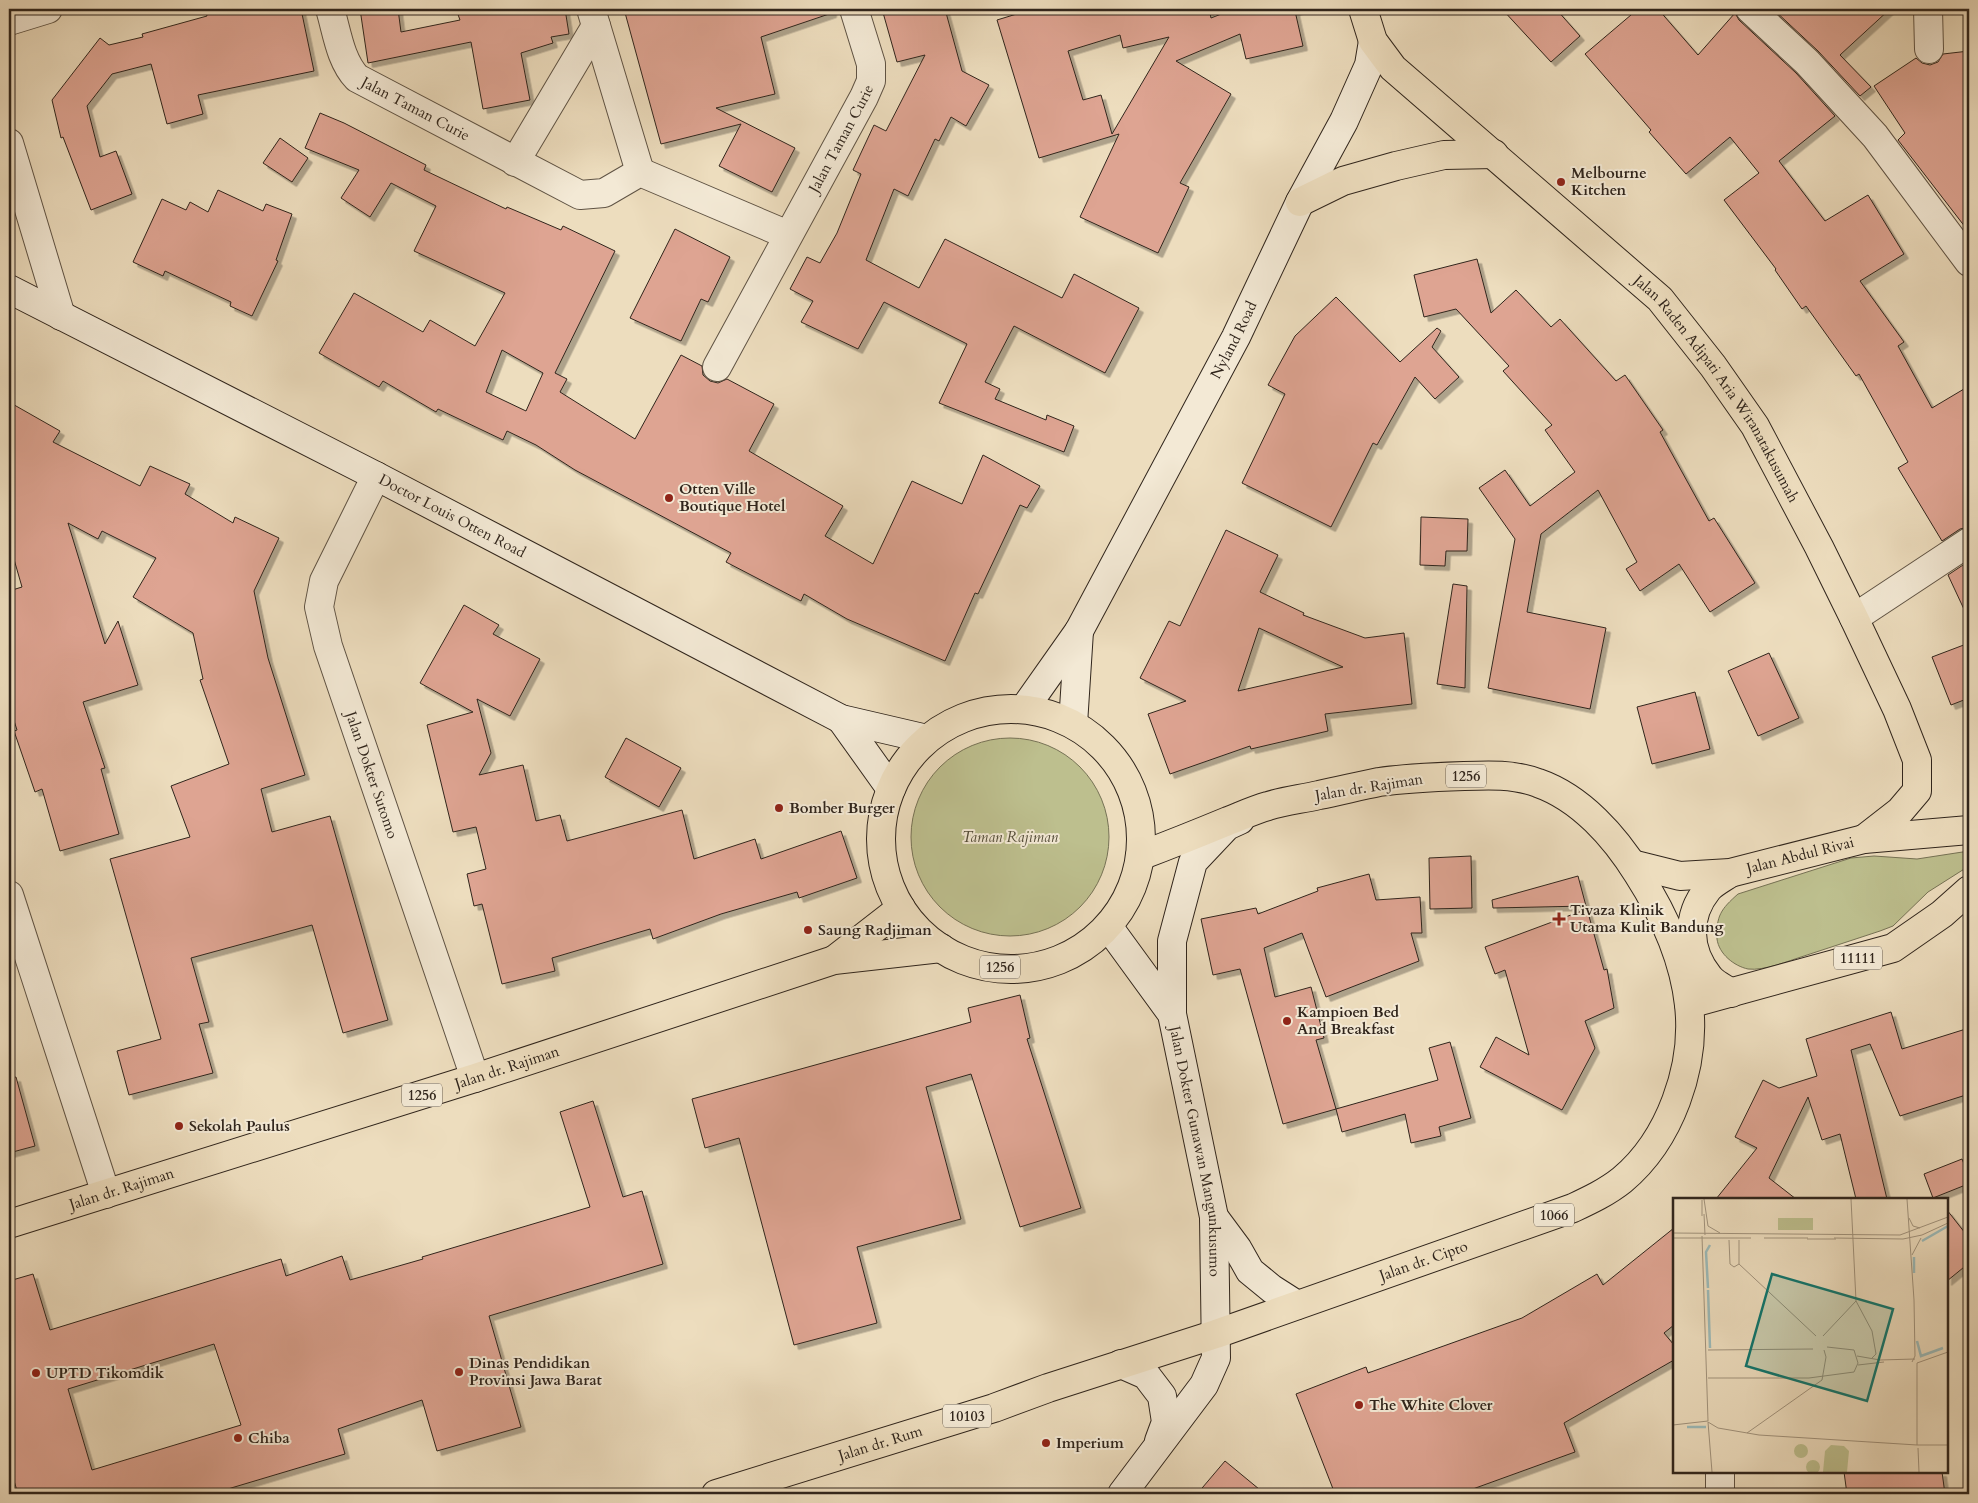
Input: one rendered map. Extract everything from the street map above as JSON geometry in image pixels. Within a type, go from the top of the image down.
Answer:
[{"type":"main road","points":[[12,20],[48,9]]},
{"type":"main road","name":"Jalan Taman Curie","points":[[330,9],[344,59],[357,78],[515,162],[580,195],[604,193],[640,172]]},
{"type":"main road","name":"Jalan Taman Curie","points":[[717,367],[871,81],[871,64],[854,9]]},
{"type":"main road","name":"Jalan Raden Adipati Aria Wiranatakusumah","points":[[1363,9],[1373,41],[1393,68],[1660,298],[1713,366],[1755,426],[1854,618],[1897,709],[1917,760],[1918,791],[1900,811],[1864,839]]},
{"type":"main road","points":[[1750,9],[1807,62],[1875,136],[1969,262]]},
{"type":"main road","points":[[1928,9],[1929,49]]},
{"type":"main road","points":[[515,162],[593,18]]},
{"type":"main road","points":[[593,18],[640,172],[788,235]]},
{"type":"main road","name":"Nyland Road","points":[[1024,709],[1080,631],[1236,337],[1300,202],[1344,121],[1369,65],[1373,41]]},
{"type":"main road","points":[[9,143],[60,316]]},
{"type":"main road","points":[[1300,202],[1343,180],[1396,166],[1444,156],[1494,154]]},
{"type":"main road","name":"Doctor Louis Otten Road","points":[[9,289],[376,476],[841,719],[927,739]]},
{"type":"main road","name":"Jalan Dokter Sutomo","points":[[376,476],[324,581],[319,607],[328,646],[475,1078]]},
{"type":"main road","points":[[1854,618],[1969,542]]},
{"type":"main road","name":"Nyland Road","points":[[1073,724],[1080,631]]},
{"type":"main road","name":"1256","points":[[1006,709],[1024,709],[1041,712],[1073,724],[1102,745],[1123,772],[1131,788],[1140,821],[1140,856],[1131,889],[1118,919],[1110,929],[1058,959],[1042,964],[1025,968],[990,966],[957,957],[941,948],[912,923],[900,908],[889,883],[881,850],[881,829],[884,809],[900,770],[927,739],[956,721],[973,715],[1006,709]]},
{"type":"main road","name":"Doctor Louis Otten Road","points":[[841,719],[891,789]]},
{"type":"main road","name":"Jalan dr. Rajiman","points":[[1140,856],[1268,806],[1378,782],[1424,777],[1490,774],[1513,776],[1538,782],[1559,792],[1572,801],[1605,831],[1632,864],[1657,904],[1666,926],[1682,974],[1689,1004]]},
{"type":"main road","points":[[1172,1014],[1172,941],[1193,862],[1227,826],[1268,806]]},
{"type":"main road","name":"Jalan Abdul Rivai","points":[[1632,864],[1680,876],[1730,873],[1864,839],[1969,830]]},
{"type":"main road","points":[[1730,873],[1709,888],[1695,909],[1691,934],[1696,958],[1710,979],[1731,993]]},
{"type":"main road","name":"11111","points":[[1689,1004],[1892,948],[1942,914],[1969,890]]},
{"type":"main road","points":[[9,895],[106,1194]]},
{"type":"main road","name":"Jalan dr. Rajiman","points":[[834,960],[900,908]]},
{"type":"main road","name":"Jalan Dokter Gunawan Mangunkusumo","points":[[1110,929],[1172,1014],[1214,1217],[1216,1334]]},
{"type":"main road","name":"Jalan dr. Rajiman","points":[[9,1224],[475,1078],[834,960],[941,948]]},
{"type":"main road","name":"Jalan dr. Cipto","points":[[1216,1334],[1592,1200],[1623,1178],[1652,1146],[1662,1130],[1679,1091],[1688,1050],[1689,1004]]},
{"type":"main road","points":[[1214,1217],[1237,1248],[1250,1271],[1272,1289],[1297,1305]]},
{"type":"main road","points":[[1122,1494],[1204,1385],[1216,1358],[1216,1334]]},
{"type":"main road","name":"Jalan dr. Rum","points":[[716,1494],[994,1408],[1121,1364],[1216,1334]]},
{"type":"main road","points":[[1121,1364],[1146,1374],[1162,1396],[1166,1422],[1156,1447]]},
{"type":"main road","points":[[1720,1473],[1720,1494]]},
{"type":"green space","name":"Taman Rajiman","points":[[1000,738],[1020,738],[1039,742],[1057,749],[1073,760],[1087,774],[1102,799],[1109,827],[1105,866],[1098,884],[1087,900],[1073,914],[1057,925],[1039,932],[1020,936],[1000,936],[981,932],[963,925],[947,914],[933,900],[922,884],[915,866],[911,847],[911,827],[915,808],[922,790],[933,774],[947,760],[963,749],[981,742]]},
{"type":"green space","points":[[1969,851],[1969,866],[1928,892],[1893,926],[1880,931],[1761,969],[1748,969],[1733,962],[1724,954],[1718,944],[1717,924],[1721,914],[1727,904],[1738,894],[1851,858],[1874,856],[1917,859]]},
{"type":"building","points":[[205,9],[301,9],[314,71],[198,95],[203,114],[167,124],[151,64],[112,74],[87,106],[100,157],[116,151],[132,194],[91,210],[63,137],[61,138],[52,100],[100,38],[109,45],[143,37],[142,34],[207,16]]},
{"type":"building","points":[[360,9],[398,9],[401,32],[460,20],[456,9],[565,9],[569,34],[551,37],[553,43],[521,53],[530,100],[483,109],[471,42],[368,63]]},
{"type":"building","points":[[624,9],[832,9],[832,13],[761,37],[775,94],[716,108],[795,148],[772,192],[719,166],[741,124],[661,144]]},
{"type":"building","points":[[882,9],[945,9],[962,71],[989,85],[966,126],[951,117],[939,141],[935,139],[908,196],[894,189],[866,260],[919,288],[945,239],[1062,298],[1074,274],[1139,308],[1105,373],[1014,326],[985,382],[1000,389],[995,399],[1046,420],[1047,415],[1074,426],[1064,452],[939,403],[967,344],[884,302],[858,349],[801,322],[813,301],[790,289],[807,257],[820,263],[837,233],[861,174],[853,170],[874,125],[886,131],[925,55],[897,62]]},
{"type":"building","points":[[1033,9],[1209,9],[1211,18],[1234,9],[1300,9],[1295,11],[1303,46],[1246,59],[1240,34],[1176,61],[1231,94],[1180,183],[1189,187],[1158,253],[1080,217],[1119,134],[1039,158],[997,20]],"holes":[[[1120,35],[1123,48],[1169,37],[1112,134],[1101,95],[1083,100],[1068,51]]]},
{"type":"building","points":[[1502,9],[1556,9],[1580,36],[1551,62]]},
{"type":"building","points":[[1638,9],[1658,9],[1698,55],[1735,13],[1739,20],[1796,73],[1835,116],[1779,161],[1825,221],[1868,195],[1904,254],[1860,281],[1904,342],[1898,346],[1932,408],[1969,386],[1969,527],[1960,529],[1942,541],[1898,468],[1908,462],[1859,374],[1856,376],[1806,306],[1802,309],[1776,269],[1724,200],[1759,173],[1730,137],[1686,174],[1649,132],[1651,130],[1585,54]]},
{"type":"building","points":[[1773,9],[1890,9],[1840,55],[1871,87],[1860,96],[1818,51]]},
{"type":"building","points":[[1969,51],[1969,232],[1898,140],[1905,133],[1874,86],[1916,58],[1922,63],[1930,65],[1938,62],[1943,54]]},
{"type":"building","points":[[320,113],[344,123],[426,165],[424,170],[506,209],[507,207],[561,230],[563,226],[615,251],[555,373],[567,379],[560,392],[635,439],[681,355],[702,366],[703,375],[710,381],[718,383],[727,379],[774,404],[749,451],[843,506],[825,536],[873,564],[912,481],[962,504],[983,455],[1040,486],[1027,508],[1020,505],[978,594],[975,593],[945,661],[847,619],[804,594],[801,601],[726,562],[731,553],[575,470],[536,445],[507,431],[503,440],[438,409],[436,412],[383,381],[379,387],[319,353],[354,293],[423,332],[430,320],[475,346],[505,293],[414,251],[436,206],[391,183],[370,217],[341,198],[359,170],[305,148]],"holes":[[[502,350],[543,373],[526,411],[486,392]]]},
{"type":"building","points":[[280,138],[308,158],[292,182],[263,163]]},
{"type":"building","points":[[218,190],[263,211],[266,204],[292,214],[276,260],[278,261],[252,316],[230,306],[231,302],[165,271],[163,276],[133,262],[162,199],[186,210],[190,202],[208,212]]},
{"type":"building","points":[[675,229],[730,257],[708,302],[701,299],[681,341],[630,318]]},
{"type":"building","points":[[1477,259],[1491,313],[1516,290],[1551,327],[1560,319],[1616,381],[1625,375],[1663,430],[1660,432],[1709,521],[1714,518],[1755,583],[1710,612],[1679,564],[1640,591],[1626,569],[1637,562],[1598,490],[1541,534],[1527,612],[1606,628],[1590,709],[1488,688],[1515,539],[1479,488],[1505,470],[1530,506],[1575,472],[1545,430],[1552,425],[1503,371],[1509,366],[1456,309],[1424,317],[1414,275]]},
{"type":"building","points":[[1336,297],[1400,362],[1437,328],[1441,331],[1432,347],[1459,377],[1435,399],[1415,377],[1377,445],[1373,443],[1331,527],[1242,483],[1285,394],[1268,385],[1295,336]]},
{"type":"building","points":[[9,402],[60,431],[53,442],[140,486],[150,466],[190,484],[185,494],[233,523],[235,517],[279,538],[254,591],[268,658],[305,775],[261,789],[272,832],[330,816],[388,1020],[343,1033],[312,925],[191,958],[209,1022],[199,1024],[213,1073],[129,1095],[117,1051],[161,1039],[110,859],[190,837],[171,786],[229,764],[200,680],[203,679],[193,633],[133,597],[156,558],[102,531],[98,539],[68,523],[105,644],[118,621],[138,685],[83,702],[105,768],[101,769],[119,834],[60,851],[42,789],[35,792],[14,731],[17,730],[9,705],[9,591],[22,587],[9,542]]},
{"type":"building","points":[[1421,517],[1468,519],[1467,551],[1446,551],[1445,566],[1420,565]]},
{"type":"building","points":[[1226,530],[1278,555],[1260,592],[1304,613],[1303,615],[1365,638],[1404,633],[1412,704],[1325,714],[1328,731],[1251,749],[1250,746],[1170,774],[1148,714],[1186,701],[1140,678],[1169,621],[1180,626]],"holes":[[[1259,628],[1343,667],[1238,691]]]},
{"type":"building","points":[[1969,561],[1969,620],[1948,575]]},
{"type":"building","points":[[1453,584],[1467,586],[1465,688],[1437,684]]},
{"type":"building","points":[[464,605],[499,625],[493,634],[540,659],[510,716],[477,699],[491,753],[479,775],[523,765],[536,821],[560,815],[567,841],[682,810],[694,859],[755,839],[761,859],[841,831],[857,878],[799,898],[797,892],[721,914],[653,939],[650,929],[552,958],[555,971],[502,984],[482,904],[474,906],[467,874],[486,869],[476,827],[453,832],[427,725],[473,712],[420,683]]},
{"type":"building","points":[[1969,643],[1969,698],[1951,705],[1932,657]]},
{"type":"building","points":[[1769,653],[1799,718],[1758,736],[1728,671]]},
{"type":"building","points":[[1695,692],[1710,749],[1652,764],[1637,707]]},
{"type":"building","points":[[626,738],[681,768],[659,807],[605,777]]},
{"type":"building","points":[[1471,856],[1472,908],[1430,909],[1429,858]]},
{"type":"building","points":[[1369,874],[1376,900],[1420,897],[1422,933],[1411,933],[1419,961],[1326,997],[1302,933],[1264,948],[1275,997],[1311,987],[1324,1038],[1316,1040],[1336,1109],[1283,1124],[1240,969],[1213,975],[1201,919],[1256,908],[1258,914],[1318,891],[1317,888]]},
{"type":"building","points":[[1578,876],[1586,906],[1493,908],[1492,900]]},
{"type":"building","points":[[1587,909],[1604,970],[1607,969],[1614,1008],[1585,1021],[1595,1048],[1562,1110],[1480,1067],[1496,1037],[1529,1055],[1505,970],[1495,974],[1485,947]]},
{"type":"building","points":[[1020,995],[1030,1038],[1027,1039],[1081,1208],[1020,1227],[971,1074],[926,1087],[961,1219],[857,1247],[877,1323],[794,1345],[739,1138],[705,1148],[692,1099],[971,1022],[968,1008]]},
{"type":"building","points":[[1891,1012],[1902,1049],[1969,1028],[1969,1094],[1900,1116],[1870,1044],[1851,1050],[1887,1198],[1856,1198],[1840,1134],[1822,1140],[1808,1097],[1769,1178],[1795,1198],[1717,1198],[1757,1148],[1735,1137],[1763,1080],[1779,1088],[1817,1076],[1806,1039]]},
{"type":"building","points":[[1450,1042],[1471,1118],[1439,1127],[1441,1136],[1411,1143],[1405,1114],[1342,1132],[1336,1109],[1438,1080],[1429,1048]]},
{"type":"building","points":[[16,1077],[35,1146],[9,1153],[9,1078]]},
{"type":"building","points":[[593,1101],[623,1197],[642,1191],[663,1264],[489,1316],[521,1427],[437,1451],[422,1400],[338,1429],[345,1454],[211,1494],[18,1494],[9,1464],[9,1281],[33,1274],[50,1330],[281,1259],[286,1276],[342,1256],[350,1280],[423,1259],[422,1257],[590,1207],[560,1112]],"holes":[[[214,1344],[241,1425],[92,1470],[68,1389]]]},
{"type":"building","points":[[1962,1159],[1968,1174],[1968,1184],[1933,1198],[1924,1174]]},
{"type":"building","points":[[1948,1211],[1969,1238],[1969,1263],[1948,1280]]},
{"type":"building","points":[[1673,1229],[1673,1326],[1664,1333],[1673,1344],[1673,1361],[1564,1423],[1575,1452],[1459,1494],[1335,1494],[1296,1394],[1366,1367],[1368,1373],[1522,1318],[1597,1274],[1603,1285]]},
{"type":"building","points":[[1225,1461],[1265,1494],[1197,1494]]},
{"type":"building","points":[[1844,1473],[1942,1473],[1945,1494],[1847,1494]]},
{"type":"place","name":"Melbourne Kitchen","points":[[1561,182]]},
{"type":"place","name":"Otten Ville Boutique Hotel","points":[[669,498]]},
{"type":"place","name":"Bomber Burger","points":[[779,808]]},
{"type":"place","name":"Tivaza Klinik Utama Kulit Bandung","points":[[1559,919]]},
{"type":"place","name":"Saung Radjiman","points":[[808,930]]},
{"type":"place","name":"Kampioen Bed And Breakfast","points":[[1287,1021]]},
{"type":"place","name":"Sekolah Paulus","points":[[179,1126]]},
{"type":"place","name":"Dinas Pendidikan Provinsi Jawa Barat","points":[[459,1372]]},
{"type":"place","name":"UPTD Tikomdik","points":[[36,1373]]},
{"type":"place","name":"The White Clover","points":[[1359,1405]]},
{"type":"place","name":"Chiba","points":[[238,1438]]},
{"type":"place","name":"Imperium","points":[[1046,1443]]}]
